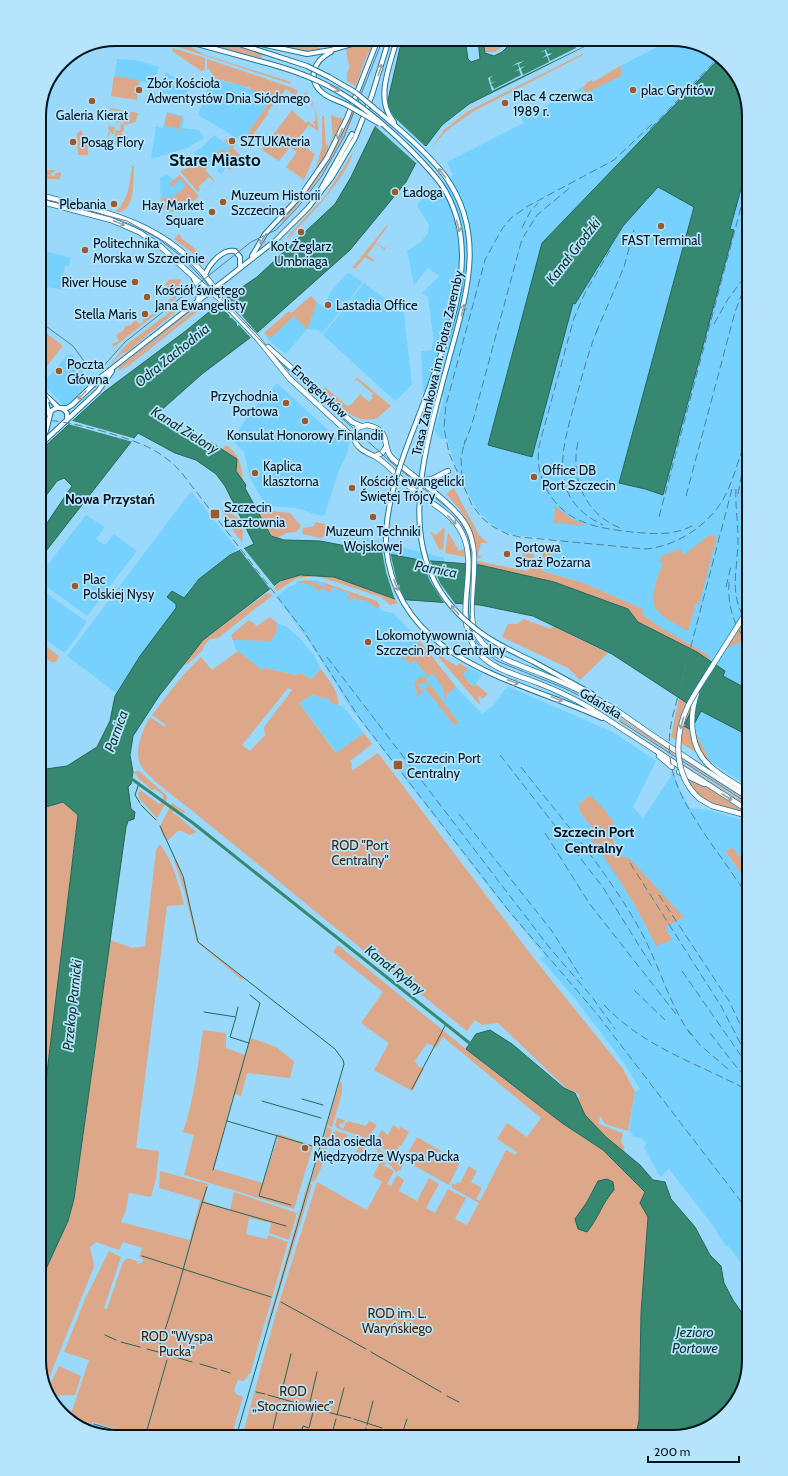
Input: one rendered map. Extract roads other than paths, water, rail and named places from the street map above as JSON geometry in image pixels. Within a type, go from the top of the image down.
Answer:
[{"type":"main road","name":"Trasa Zamkowa im. Piotra Zaremby","points":[[205,46],[292,70],[327,84],[358,104],[397,137],[427,167],[445,192],[459,228],[463,258],[458,293],[444,345],[390,503],[386,531],[389,563],[395,584],[405,604],[416,620],[433,639],[452,653],[473,665],[594,714],[620,728]]},
{"type":"main road","name":"Trasa Zamkowa im. Piotra Zaremby","points":[[245,46],[307,66],[338,81],[367,102],[411,141],[442,173],[455,193],[467,226],[470,274],[465,299],[431,426],[421,476],[418,512],[422,548],[436,584],[459,615],[487,637],[575,684],[609,706]]},
{"type":"main road","points":[[269,46],[305,54],[346,46]]},
{"type":"main road","points":[[244,263],[255,252],[266,233],[292,207],[318,173],[336,141],[375,46]]},
{"type":"main road","points":[[49,414],[54,409],[72,406],[98,380],[240,266],[276,240],[303,214],[335,173],[357,133],[372,95],[387,46]]},
{"type":"main road","points":[[395,46],[383,101],[388,116],[411,141]]},
{"type":"main road","points":[[339,48],[323,57],[316,65],[314,72],[315,82],[324,94],[368,117],[397,137]]},
{"type":"main road","points":[[303,214],[325,182],[352,134]]},
{"type":"main road","points":[[46,197],[119,216],[138,223],[176,247],[205,275],[212,289]]},
{"type":"main road","points":[[46,203],[105,218],[131,228],[160,246],[193,277],[212,289]]},
{"type":"main road","points":[[205,275],[211,264],[229,251],[235,251],[238,255],[240,266]]},
{"type":"main road","points":[[193,277],[200,290],[196,301]]},
{"type":"main road","name":"Energetyków","points":[[212,289],[256,337],[291,380],[354,438]]},
{"type":"main road","name":"Energetyków","points":[[256,337],[352,422],[361,426]]},
{"type":"main road","points":[[46,439],[99,390],[114,368]]},
{"type":"main road","points":[[46,396],[67,413],[67,419]]},
{"type":"main road","points":[[46,427],[49,414],[46,401],[50,399]]},
{"type":"main road","points":[[48,422],[52,428],[59,428]]},
{"type":"main road","points":[[386,447],[382,454],[374,456],[361,449],[354,438],[356,430],[361,426],[369,425],[379,430],[386,440],[386,447],[389,455],[437,496]]},
{"type":"main road","name":"Gdańska","points":[[374,456],[412,489],[454,520],[464,538],[468,556],[466,605],[468,635],[476,650],[485,660],[498,667],[572,698],[742,806]]},
{"type":"main road","points":[[419,481],[432,479],[448,470]]},
{"type":"main road","points":[[432,479],[431,487],[437,496]]},
{"type":"main road","name":"Gdańska","points":[[437,496],[454,509],[465,524],[472,540],[474,556],[472,620],[475,631],[481,641],[489,649],[501,657],[580,691],[609,706],[742,793]]},
{"type":"main road","points":[[742,619],[684,714],[678,744],[684,778],[690,789],[700,799],[716,807],[742,814]]},
{"type":"main road","points":[[699,688],[692,715],[696,744],[706,762],[742,788]]},
{"type":"main road","points":[[647,746],[652,752],[672,767]]},
{"type":"main road","points":[[679,772],[692,780],[713,787]]},
{"type":"water","points":[[400,46],[466,46],[468,59],[471,62],[480,59],[479,46],[484,46],[485,53],[494,56],[502,52],[508,46],[585,46],[469,104],[442,125],[426,146],[425,145],[406,182],[350,250],[259,331],[202,374],[158,413],[179,433],[212,443],[237,459],[236,471],[246,485],[245,488],[271,536],[284,540],[320,541],[420,560],[480,565],[554,582],[628,609],[638,622],[697,652],[725,671],[723,676],[742,686],[742,732],[701,711],[691,730],[684,726],[693,707],[612,654],[533,616],[480,605],[395,599],[334,577],[300,575],[280,581],[203,640],[159,696],[133,736],[130,755],[133,772],[131,784],[128,787],[131,809],[135,812],[134,819],[128,821],[126,827],[74,1199],[68,1221],[46,1269],[46,1081],[78,815],[63,802],[46,807],[46,769],[67,766],[97,747],[110,721],[115,696],[140,656],[176,608],[176,604],[167,597],[172,591],[184,598],[199,579],[230,555],[254,544],[225,486],[216,474],[196,460],[175,453],[138,433],[46,551],[46,524],[72,486],[64,478],[57,481],[46,496],[46,446],[104,392],[187,330],[226,298],[257,277],[335,204],[351,177],[388,100]]},
{"type":"water","name":"Kanał Grodzki","points":[[716,62],[728,73],[737,89],[741,102],[742,184],[730,229],[734,230],[663,495],[619,483],[694,207],[658,187],[623,226],[575,304],[573,303],[532,457],[488,445],[542,243]]},
{"type":"water","name":"Jezioro Portowe","points":[[490,1030],[512,1044],[564,1088],[575,1093],[585,1115],[606,1137],[640,1165],[653,1180],[665,1182],[671,1199],[695,1227],[710,1255],[721,1266],[724,1283],[742,1313],[742,1360],[740,1378],[737,1387],[725,1406],[711,1418],[699,1425],[686,1429],[637,1430],[639,1421],[641,1313],[648,1217],[640,1203],[645,1192],[603,1150],[562,1123],[466,1049],[476,1034]]},
{"type":"water","points":[[607,1179],[613,1182],[614,1190],[606,1200],[587,1232],[578,1229],[575,1219],[587,1202],[598,1181]]},
{"type":"waterway","name":"Kanał Rybny","points":[[129,777],[193,823],[472,1045]]},
{"type":"waterway","points":[[139,783],[135,795],[140,803]]},
{"type":"waterway","points":[[141,805],[156,820]]},
{"type":"waterway","points":[[160,826],[183,876],[198,942],[335,1049],[343,1060],[344,1064],[238,1430]]},
{"type":"waterway","points":[[213,1170],[260,1003],[250,995]]},
{"type":"waterway","points":[[236,1016],[238,1007]]},
{"type":"waterway","points":[[204,1012],[236,1017],[230,1037],[249,1043]]},
{"type":"waterway","points":[[412,1089],[446,1024]]},
{"type":"waterway","points":[[302,1099],[323,1105]]},
{"type":"waterway","points":[[262,1101],[321,1118]]},
{"type":"waterway","points":[[227,1121],[312,1146]]},
{"type":"waterway","points":[[277,1135],[259,1196],[291,1205]]},
{"type":"waterway","points":[[166,1354],[160,1344],[173,1305],[207,1187]]},
{"type":"waterway","points":[[202,1202],[286,1226]]},
{"type":"waterway","points":[[142,1256],[271,1297]]},
{"type":"waterway","points":[[281,1302],[366,1349]]},
{"type":"waterway","points":[[105,1335],[116,1340]]},
{"type":"waterway","points":[[121,1342],[140,1347]]},
{"type":"waterway","points":[[147,1349],[166,1354]]},
{"type":"waterway","points":[[371,1352],[441,1392]]},
{"type":"waterway","points":[[280,1399],[291,1354]]},
{"type":"waterway","points":[[172,1356],[192,1362]]},
{"type":"waterway","points":[[147,1430],[167,1360]]},
{"type":"waterway","points":[[200,1364],[217,1369]]},
{"type":"waterway","points":[[221,1370],[230,1373]]},
{"type":"waterway","points":[[309,1406],[317,1372]]},
{"type":"waterway","points":[[337,1415],[344,1388]]},
{"type":"waterway","points":[[256,1392],[265,1394]]},
{"type":"waterway","points":[[268,1395],[293,1402]]},
{"type":"waterway","points":[[447,1396],[459,1402]]},
{"type":"waterway","points":[[367,1425],[373,1401]]},
{"type":"waterway","points":[[273,1430],[279,1403]]},
{"type":"waterway","points":[[296,1403],[321,1410]]},
{"type":"waterway","points":[[302,1430],[303,1426],[309,1428],[313,1412]]},
{"type":"waterway","points":[[327,1412],[351,1418]]},
{"type":"waterway","points":[[333,1430],[336,1419]]},
{"type":"waterway","points":[[354,1419],[382,1428]]},
{"type":"waterway","points":[[403,1430],[407,1419]]},
{"type":"waterway","points":[[94,1424],[114,1430]]},
{"type":"tram line","points":[[46,326],[73,346],[89,368],[100,370],[125,342],[251,242],[276,230],[298,207],[321,177],[344,137],[380,46]]},
{"type":"tram line","points":[[46,200],[127,221],[159,239],[182,257],[289,371],[392,463],[449,509],[460,521],[468,536],[472,552],[470,626],[475,640],[482,650],[497,661],[564,688],[584,698],[742,800]]},
{"type":"tram line","points":[[46,395],[53,406]]},
{"type":"railway","points":[[650,129],[715,61]]},
{"type":"railway","points":[[652,124],[614,160],[528,206],[511,218],[502,229],[485,260],[446,405],[444,428],[449,453],[472,505],[482,518],[492,526],[507,534],[520,537],[645,549],[669,544],[681,538],[703,524],[712,515],[720,505],[729,488],[742,451]]},
{"type":"railway","points":[[464,445],[472,424],[522,239],[537,215],[572,186]]},
{"type":"railway","points":[[522,228],[530,212],[538,203]]},
{"type":"railway","points":[[659,517],[742,203]]},
{"type":"railway","points":[[596,333],[624,267],[634,230]]},
{"type":"railway","points":[[610,250],[584,295],[574,318],[539,446],[538,458],[542,480],[547,491],[562,509],[571,516],[593,525],[619,530],[655,534],[670,533],[692,526]]},
{"type":"railway","points":[[714,324],[728,299],[742,280]]},
{"type":"railway","points":[[686,496],[735,312],[742,294]]},
{"type":"railway","points":[[598,328],[588,355],[570,420],[563,454],[563,471],[566,487],[573,501],[585,514],[603,525]]},
{"type":"railway","points":[[46,420],[64,422],[128,439],[156,451],[175,465],[303,630],[360,719],[509,911],[597,1014],[742,1203]]},
{"type":"railway","points":[[462,478],[461,458],[465,440]]},
{"type":"railway","points":[[578,442],[576,469],[583,493],[589,504],[598,514],[608,522],[620,528]]},
{"type":"railway","points":[[738,494],[742,474]]},
{"type":"railway","points":[[732,489],[672,719],[669,738],[672,771],[677,786],[692,815],[742,887]]},
{"type":"railway","points":[[736,489],[738,551],[735,583],[738,604],[742,615]]},
{"type":"railway","points":[[726,587],[731,566]]},
{"type":"railway","points":[[729,582],[730,607],[742,635]]},
{"type":"railway","points":[[327,657],[549,947],[592,997],[615,1029]]},
{"type":"railway","points":[[500,755],[602,886],[653,968]]},
{"type":"railway","points":[[521,767],[613,886],[646,941],[676,1010],[691,1035]]},
{"type":"railway","points":[[459,814],[552,931],[582,979]]},
{"type":"railway","points":[[545,833],[589,903],[676,1014]]},
{"type":"railway","points":[[630,863],[721,1006],[742,1046]]},
{"type":"railway","points":[[659,895],[729,1001],[742,1028]]},
{"type":"railway","points":[[682,971],[742,1057]]},
{"type":"railway","points":[[634,990],[665,1020]]},
{"type":"railway","points":[[604,1005],[620,1020],[655,1044],[742,1087]]},
{"type":"railway","points":[[688,1030],[700,1045],[728,1069]]},
{"type":"railway","points":[[710,1033],[742,1073]]},
{"type":"place","name":"Zbór Kościoła Adwentystów Dnia Siódmego","points":[[139,90]]},
{"type":"place","name":"plac Gryfitów","points":[[633,90]]},
{"type":"place","name":"Galeria Kierat","points":[[92,101]]},
{"type":"place","name":"Plac 4 czerwca 1989 r.","points":[[505,103]]},
{"type":"place","name":"SZTUKAteria","points":[[232,141]]},
{"type":"place","name":"Posąg Flory","points":[[73,142]]},
{"type":"place","name":"Ładoga","points":[[395,192]]},
{"type":"place","name":"Muzeum Historii Szczecina","points":[[223,202]]},
{"type":"place","name":"Plebania","points":[[114,204]]},
{"type":"place","name":"Hay Market Square","points":[[212,212]]},
{"type":"place","name":"FAST Terminal","points":[[661,226]]},
{"type":"place","name":"Kot Żeglarz Umbriaga","points":[[301,232]]},
{"type":"place","name":"Politechnika Morska w Szczecinie","points":[[85,250]]},
{"type":"place","name":"River House","points":[[135,282]]},
{"type":"place","name":"Kościół świętego Jana Ewangelisty","points":[[147,297]]},
{"type":"place","name":"Lastadia Office","points":[[328,305]]},
{"type":"place","name":"Stella Maris","points":[[145,314]]},
{"type":"place","name":"Poczta Główna","points":[[59,371]]},
{"type":"place","name":"Przychodnia Portowa","points":[[286,403]]},
{"type":"place","name":"Konsulat Honorowy Finlandii","points":[[305,421]]},
{"type":"place","name":"Kaplica klasztorna","points":[[255,473]]},
{"type":"place","name":"Office DB Port Szczecin","points":[[534,477]]},
{"type":"place","name":"Kościół ewangelicki Świętej Trójcy","points":[[352,488]]},
{"type":"place","name":"Szczecin Łasztownia","points":[[215,514]]},
{"type":"place","name":"Muzeum Techniki Wojskowej","points":[[373,517]]},
{"type":"place","name":"Portowa Straż Pożarna","points":[[507,554]]},
{"type":"place","name":"Plac Polskiej Nysy","points":[[75,586]]},
{"type":"place","name":"Lokomotywownia Szczecin Port Centralny","points":[[368,642]]},
{"type":"place","name":"Szczecin Port Centralny","points":[[398,765]]},
{"type":"place","name":"Rada osiedla Międzyodrze Wyspa Pucka","points":[[305,1148]]},
{"type":"district","name":"Stare Miasto","points":[[215,160]]},
{"type":"district","name":"Nowa Przystań","points":[[110,499]]},
{"type":"district","name":"Szczecin Port Centralny","points":[[594,840]]},
{"type":"water label","name":"Odra Zachodnia","points":[[172,355]]},
{"type":"water label","name":"Kanał Zielony","points":[[185,430]]},
{"type":"water label","name":"Parnica","points":[[436,569]]},
{"type":"water label","name":"Parnica","points":[[116,731]]},
{"type":"water label","name":"Przekop Parnicki","points":[[72,1005]]},
{"type":"park label","name":"ROD \"Port Centralny\"","points":[[360,852]]},
{"type":"park label","name":"ROD im. L. Waryńskiego","points":[[397,1320]]},
{"type":"park label","name":"ROD \"Wyspa Pucka\"","points":[[177,1344]]},
{"type":"park label","name":"ROD „Stoczniowiec”","points":[[293,1398]]}]
